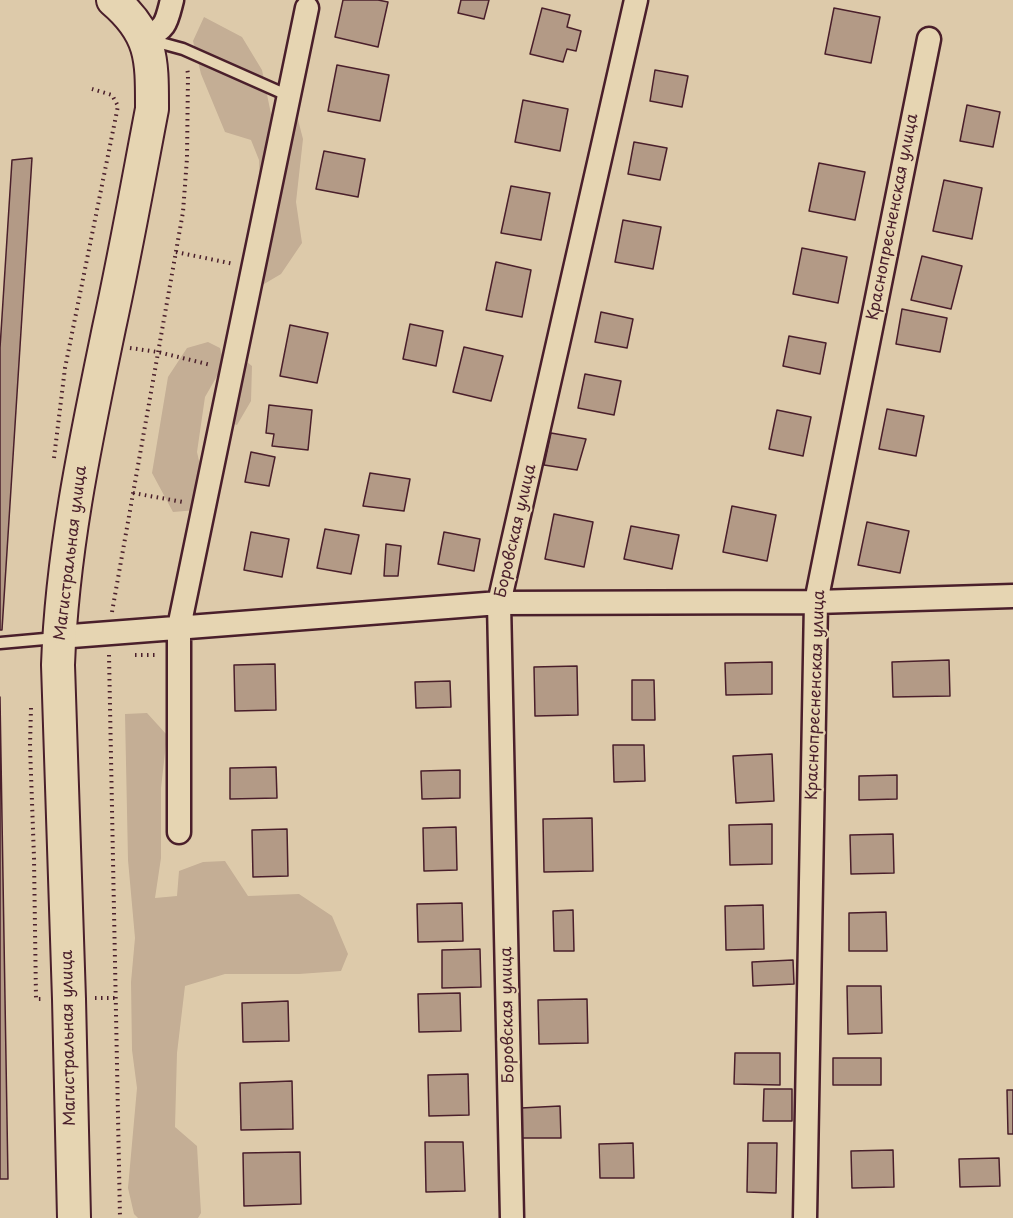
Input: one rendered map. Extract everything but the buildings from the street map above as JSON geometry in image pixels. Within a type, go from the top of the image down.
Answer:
[{"type":"main road","points":[[113,0],[134,22],[145,39]]},
{"type":"main road","name":"Магистральная улица","points":[[74,1218],[59,638],[69,542],[77,492],[152,109],[152,75],[145,39]]},
{"type":"street","points":[[145,39],[158,32],[166,23],[172,0]]},
{"type":"street","name":"Боровская улица","points":[[513,1218],[499,603],[636,0]]},
{"type":"street","points":[[179,832],[179,627],[307,8]]},
{"type":"street","name":"Краснопресненская улица","points":[[805,1218],[816,602],[929,39]]},
{"type":"street","points":[[59,638],[499,603],[816,602],[1013,596]]},
{"type":"lane","points":[[145,39],[183,49],[288,96]]},
{"type":"lane","points":[[0,643],[59,638]]},
{"type":"path","points":[[176,252],[253,268]]},
{"type":"path","points":[[129,348],[158,352],[232,370]]},
{"type":"path","points":[[133,493],[204,506]]},
{"type":"path","points":[[109,655],[120,655]]},
{"type":"path","points":[[132,655],[179,655]]},
{"type":"path","points":[[86,998],[115,998]]},
{"type":"shaded area","points":[[204,17],[242,37],[262,70],[271,114],[280,116],[296,112],[303,139],[296,202],[302,243],[281,274],[259,287],[259,160],[251,140],[225,132],[201,74],[193,41]]},
{"type":"shaded area","points":[[208,342],[220,348],[224,364],[205,397],[197,452],[204,483],[197,510],[173,512],[152,473],[168,377],[187,348]]},
{"type":"shaded area","points":[[239,356],[252,366],[251,401],[237,425],[225,421]]},
{"type":"shaded area","points":[[147,713],[167,735],[161,788],[161,858],[155,898],[177,896],[179,871],[203,862],[225,861],[248,896],[299,894],[332,916],[348,954],[341,971],[299,974],[225,974],[185,986],[177,1053],[175,1127],[197,1146],[201,1213],[198,1218],[138,1218],[134,1214],[128,1188],[137,1088],[132,1050],[131,982],[135,938],[128,860],[125,714]]}]
